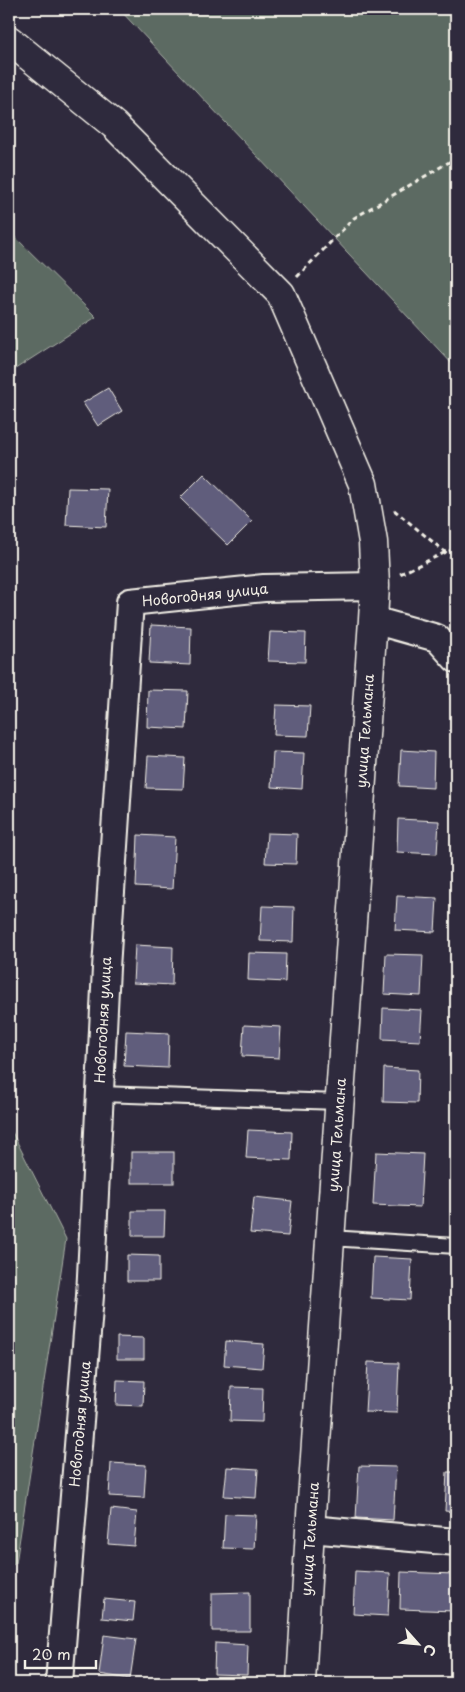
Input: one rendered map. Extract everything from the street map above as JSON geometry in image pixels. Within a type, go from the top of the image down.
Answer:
[{"type":"street","points":[[9,40],[114,125],[281,294]]},
{"type":"street","name":"улица Тельмана","points":[[281,294],[363,484],[373,542],[375,586],[301,1683]]},
{"type":"street","name":"Новогодняя улица","points":[[59,1683],[90,1296],[106,968],[130,602],[264,588],[375,586]]},
{"type":"street","points":[[373,620],[437,638],[456,659]]},
{"type":"street","points":[[310,1529],[456,1542]]},
{"type":"lane","points":[[100,1094],[339,1102]]},
{"type":"lane","points":[[330,1238],[456,1246]]},
{"type":"path","points":[[281,294],[354,218],[456,158]]},
{"type":"path","points":[[393,509],[456,561]]},
{"type":"path","points":[[375,586],[456,549]]},
{"type":"green space","points":[[119,9],[456,9],[456,368]]},
{"type":"green space","points":[[9,231],[96,317],[9,373]]},
{"type":"green space","points":[[9,1126],[66,1239],[16,1563],[9,1566]]},
{"type":"building","points":[[108,388],[122,411],[98,426],[83,403]]},
{"type":"building","points":[[204,474],[252,521],[228,545],[180,498]]},
{"type":"building","points":[[68,488],[108,489],[106,527],[66,525]]},
{"type":"building","points":[[151,625],[191,627],[190,665],[149,663]]},
{"type":"building","points":[[270,632],[306,633],[305,662],[268,661]]},
{"type":"building","points":[[148,690],[188,691],[186,729],[147,727]]},
{"type":"building","points":[[276,705],[310,706],[308,736],[274,735]]},
{"type":"building","points":[[401,750],[434,752],[433,788],[399,786]]},
{"type":"building","points":[[273,752],[304,753],[302,789],[271,787]]},
{"type":"building","points":[[148,756],[185,758],[183,789],[146,788]]},
{"type":"building","points":[[398,819],[439,821],[437,854],[397,852]]},
{"type":"building","points":[[267,833],[297,834],[296,864],[265,863]]},
{"type":"building","points":[[138,835],[175,837],[172,889],[136,887]]},
{"type":"building","points":[[397,896],[437,898],[435,932],[395,930]]},
{"type":"building","points":[[262,906],[294,907],[293,942],[260,941]]},
{"type":"building","points":[[135,945],[173,947],[172,985],[133,983]]},
{"type":"building","points":[[249,953],[286,954],[285,982],[248,980]]},
{"type":"building","points":[[386,954],[423,955],[421,996],[384,994]]},
{"type":"building","points":[[383,1008],[422,1010],[420,1041],[382,1039]]},
{"type":"building","points":[[244,1025],[281,1027],[279,1058],[242,1056]]},
{"type":"building","points":[[126,1031],[169,1033],[168,1068],[124,1066]]},
{"type":"building","points":[[384,1068],[418,1070],[417,1103],[383,1102]]},
{"type":"building","points":[[248,1130],[292,1132],[291,1160],[246,1158]]},
{"type":"building","points":[[131,1152],[174,1152],[174,1183],[131,1183]]},
{"type":"building","points":[[376,1152],[423,1154],[420,1207],[373,1205]]},
{"type":"building","points":[[254,1197],[292,1201],[288,1236],[250,1233]]},
{"type":"building","points":[[132,1211],[165,1211],[164,1236],[132,1236]]},
{"type":"building","points":[[127,1255],[159,1256],[159,1281],[127,1281]]},
{"type":"building","points":[[373,1257],[412,1259],[410,1300],[371,1298]]},
{"type":"building","points":[[117,1337],[144,1338],[144,1359],[117,1359]]},
{"type":"building","points":[[226,1341],[264,1344],[262,1368],[224,1365]]},
{"type":"building","points":[[368,1362],[399,1363],[397,1413],[365,1412]]},
{"type":"building","points":[[117,1380],[144,1381],[143,1406],[116,1405]]},
{"type":"building","points":[[231,1387],[263,1388],[262,1422],[230,1421]]},
{"type":"building","points":[[111,1463],[146,1465],[144,1498],[109,1496]]},
{"type":"building","points":[[359,1466],[396,1467],[393,1520],[356,1518]]},
{"type":"building","points":[[227,1467],[258,1469],[256,1498],[224,1496]]},
{"type":"building","points":[[447,1472],[456,1472],[456,1512],[445,1511]]},
{"type":"building","points":[[111,1509],[137,1512],[134,1546],[108,1544]]},
{"type":"building","points":[[225,1514],[256,1515],[254,1549],[223,1548]]},
{"type":"building","points":[[355,1571],[390,1573],[388,1616],[353,1614]]},
{"type":"building","points":[[401,1572],[455,1574],[454,1611],[400,1609]]},
{"type":"building","points":[[250,1592],[250,1631],[212,1631],[212,1593]]},
{"type":"building","points":[[104,1599],[135,1602],[133,1621],[102,1618]]},
{"type":"building","points":[[104,1635],[136,1639],[130,1679],[99,1674]]},
{"type":"building","points":[[215,1643],[248,1645],[247,1675],[214,1674]]}]
